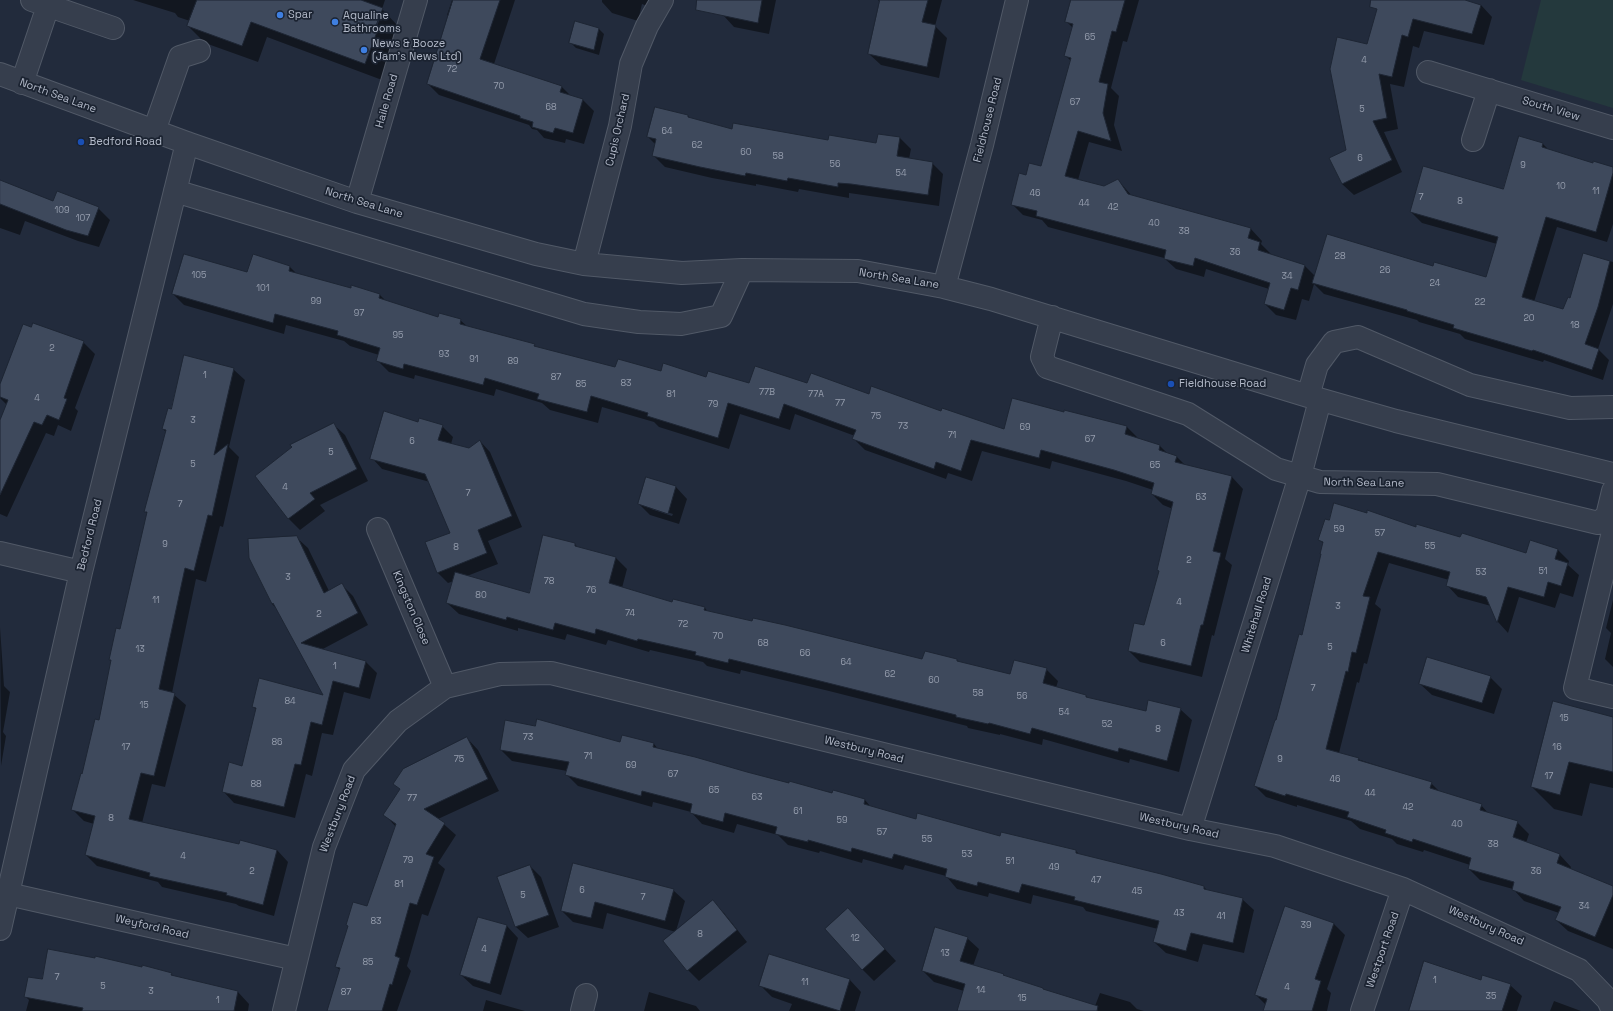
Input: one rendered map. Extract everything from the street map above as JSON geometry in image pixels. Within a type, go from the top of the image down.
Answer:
[{"type":"street","name":"Haile Road","points":[[357,202],[416,0]]},
{"type":"street","name":"Cupis Orchard","points":[[584,264],[620,126],[631,64],[647,26],[662,0]]},
{"type":"street","name":"Fieldhouse Road","points":[[944,287],[982,145],[1017,0]]},
{"type":"street","points":[[22,82],[40,3],[113,28]]},
{"type":"street","points":[[154,131],[180,57],[199,51]]},
{"type":"street","name":"South View","points":[[1428,72],[1613,128]]},
{"type":"street","name":"North Sea Lane","points":[[0,74],[187,143],[357,202],[536,254],[584,264],[682,272],[742,270],[858,272],[944,287],[1052,317],[1314,398],[1396,421],[1613,474]]},
{"type":"street","points":[[1473,140],[1489,90]]},
{"type":"street","name":"Bedford Road","points":[[0,929],[81,572],[187,143]]},
{"type":"street","points":[[174,191],[584,314],[638,322],[681,324],[721,316],[742,270]]},
{"type":"street","name":"North Sea Lane","points":[[1052,317],[1042,357],[1047,367],[1188,414],[1276,469],[1320,482],[1437,484],[1598,523],[1607,516],[1613,491]]},
{"type":"street","points":[[1314,398],[1318,365],[1334,342],[1358,337],[1470,385],[1570,408],[1613,407]]},
{"type":"street","name":"Whitehall Road","points":[[1190,829],[1300,476],[1314,398]]},
{"type":"street","name":"Kingston Close","points":[[378,529],[445,687]]},
{"type":"street","points":[[1613,532],[1575,688],[1613,698]]},
{"type":"street","points":[[0,553],[81,572]]},
{"type":"street","name":"Westbury Road","points":[[284,1011],[324,847],[354,770],[398,721],[445,687],[500,674],[552,672],[1190,829],[1275,846],[1403,889],[1579,970],[1608,1000],[1613,1011]]},
{"type":"street","name":"Westport Road","points":[[1362,1011],[1403,889]]},
{"type":"street","name":"Weyford Road","points":[[8,894],[296,959]]},
{"type":"green space","points":[[1541,0],[1613,0],[1613,108],[1521,80]]},
{"type":"building","points":[[197,0],[361,0],[383,8],[375,28],[378,29],[365,64],[251,22],[242,46],[187,26]]},
{"type":"building","points":[[453,0],[500,0],[480,59],[562,86],[560,92],[583,99],[573,133],[555,128],[553,133],[532,127],[533,122],[520,118],[520,116],[427,84]]},
{"type":"building","points":[[697,0],[762,0],[758,23],[696,10]]},
{"type":"building","points":[[880,0],[928,0],[922,22],[936,25],[927,67],[868,54]]},
{"type":"building","points":[[1071,0],[1125,0],[1116,32],[1112,31],[1099,82],[1108,84],[1103,113],[1111,141],[1078,131],[1065,176],[1104,186],[1118,179],[1128,194],[1251,228],[1248,238],[1260,242],[1258,250],[1305,265],[1298,290],[1291,288],[1284,310],[1264,304],[1270,283],[1195,258],[1193,266],[1164,259],[1166,250],[1036,216],[1037,211],[1011,205],[1019,173],[1026,175],[1029,163],[1041,166],[1071,58],[1064,56],[1073,24],[1065,22]]},
{"type":"building","points":[[1371,0],[1465,0],[1481,5],[1472,34],[1413,19],[1408,37],[1402,35],[1392,77],[1379,74],[1387,118],[1373,121],[1392,160],[1342,184],[1329,158],[1346,150],[1330,69],[1337,37],[1367,44],[1377,9],[1370,7]]},
{"type":"building","points":[[575,21],[599,28],[594,50],[569,43]]},
{"type":"building","points":[[655,107],[688,115],[688,117],[732,129],[733,123],[828,140],[829,135],[876,143],[878,134],[900,137],[897,156],[933,162],[928,195],[851,184],[838,183],[838,187],[788,178],[787,181],[746,173],[745,176],[652,156],[656,139],[647,137]]},
{"type":"building","points":[[1519,136],[1543,143],[1542,147],[1593,163],[1593,161],[1613,167],[1613,173],[1596,232],[1546,217],[1522,297],[1563,309],[1568,297],[1570,298],[1583,253],[1610,261],[1598,307],[1585,344],[1599,349],[1592,370],[1533,350],[1532,351],[1453,328],[1454,325],[1407,310],[1312,283],[1327,234],[1433,266],[1434,262],[1486,277],[1498,237],[1410,212],[1423,166],[1503,189]]},
{"type":"building","points":[[0,180],[53,201],[57,191],[99,207],[88,236],[66,230],[0,204]]},
{"type":"building","points":[[184,254],[247,272],[253,254],[290,266],[289,271],[351,288],[351,285],[380,294],[379,298],[438,317],[439,313],[461,319],[460,324],[535,344],[534,346],[615,367],[618,359],[661,371],[663,363],[706,377],[708,371],[749,383],[755,366],[807,383],[811,373],[869,394],[871,386],[941,411],[942,408],[1004,429],[1012,398],[1064,412],[1064,410],[1127,426],[1125,434],[1160,445],[1159,450],[1177,456],[1175,462],[1232,476],[1213,551],[1221,553],[1191,666],[1128,651],[1134,623],[1144,625],[1159,571],[1157,570],[1173,502],[1151,494],[1154,483],[1114,470],[1041,450],[1039,458],[971,440],[961,471],[936,462],[934,469],[852,439],[856,430],[784,404],[779,419],[728,403],[718,438],[647,416],[648,413],[591,396],[587,412],[537,399],[539,394],[485,378],[483,385],[404,364],[403,369],[376,361],[380,348],[337,335],[338,331],[275,314],[273,323],[172,294]]},
{"type":"building","points":[[33,323],[84,341],[64,398],[67,399],[59,420],[47,415],[42,425],[34,422],[0,495],[0,420],[8,400],[0,397],[0,384],[23,324],[31,327]]},
{"type":"building","points":[[184,355],[234,368],[214,455],[228,444],[212,516],[208,515],[194,571],[185,568],[159,689],[175,693],[154,776],[141,773],[129,819],[239,844],[240,840],[277,850],[263,905],[226,895],[227,893],[149,876],[150,873],[85,855],[95,816],[71,810],[81,773],[82,774],[95,719],[99,720],[116,628],[120,629],[147,512],[144,512],[166,430],[162,429],[168,408],[171,409]]},
{"type":"building","points":[[384,411],[418,422],[419,418],[443,425],[438,440],[469,448],[480,440],[512,516],[478,530],[487,553],[437,573],[425,542],[450,533],[425,474],[370,459]]},
{"type":"building","points":[[334,423],[357,469],[310,493],[315,499],[288,519],[255,476],[292,447],[290,445]]},
{"type":"building","points":[[646,477],[676,486],[668,514],[638,504]]},
{"type":"building","points":[[1334,503],[1367,513],[1367,510],[1416,527],[1416,524],[1460,537],[1462,533],[1526,553],[1530,540],[1558,549],[1555,559],[1568,563],[1561,586],[1548,582],[1544,597],[1508,587],[1497,623],[1486,597],[1446,586],[1450,572],[1378,552],[1363,596],[1370,597],[1356,653],[1352,652],[1348,672],[1346,671],[1326,749],[1359,758],[1358,760],[1432,782],[1430,788],[1482,804],[1480,810],[1518,821],[1513,837],[1560,854],[1557,863],[1613,886],[1613,895],[1595,937],[1555,920],[1561,907],[1512,890],[1514,882],[1468,869],[1471,858],[1413,839],[1412,842],[1385,833],[1386,830],[1347,817],[1349,812],[1286,794],[1285,796],[1254,786],[1276,720],[1299,634],[1302,635],[1321,554],[1323,542],[1318,540],[1325,519],[1329,520]]},
{"type":"building","points":[[543,535],[575,543],[575,546],[616,557],[609,583],[672,602],[673,599],[705,607],[704,610],[752,621],[753,618],[785,625],[922,659],[925,651],[957,659],[957,661],[1010,674],[1014,660],[1047,668],[1043,683],[1086,695],[1086,697],[1146,711],[1148,700],[1181,708],[1167,761],[1119,748],[1118,752],[1032,728],[1030,734],[989,723],[956,717],[956,715],[816,680],[729,659],[728,663],[695,655],[696,652],[638,639],[637,641],[596,629],[595,634],[555,623],[553,630],[507,617],[506,620],[446,603],[455,572],[529,593]]},
{"type":"building","points":[[297,536],[324,593],[342,583],[358,613],[301,643],[366,661],[359,688],[333,681],[322,725],[311,722],[301,765],[295,764],[284,807],[222,792],[229,762],[242,766],[256,708],[252,707],[259,678],[323,695],[273,603],[272,604],[249,558],[248,539]]},
{"type":"building","points":[[1427,657],[1491,676],[1482,703],[1419,684]]},
{"type":"building","points":[[1553,701],[1613,717],[1613,772],[1569,762],[1560,795],[1531,787]]},
{"type":"building","points":[[537,719],[620,742],[622,735],[654,743],[653,747],[747,772],[789,783],[789,781],[832,793],[833,790],[865,799],[864,804],[916,819],[917,813],[1000,836],[1001,832],[1076,850],[1076,853],[1161,874],[1204,886],[1204,889],[1243,898],[1233,943],[1191,933],[1186,951],[1153,942],[1159,921],[1074,900],[1075,897],[1022,884],[1019,893],[978,882],[977,886],[945,877],[947,869],[894,854],[892,859],[852,848],[851,852],[808,840],[808,842],[775,834],[777,827],[725,813],[723,822],[690,813],[692,804],[642,791],[641,796],[565,775],[569,762],[500,750],[505,720],[535,726]]},
{"type":"building","points":[[467,737],[488,779],[424,809],[445,823],[426,854],[434,857],[417,905],[410,903],[395,956],[400,958],[382,1011],[327,1011],[340,968],[335,967],[348,926],[346,925],[353,902],[367,906],[396,824],[383,815],[400,789],[393,784],[403,769]]},
{"type":"building","points":[[573,863],[674,889],[665,921],[595,902],[591,918],[561,911]]},
{"type":"building","points":[[530,865],[549,915],[515,927],[497,877]]},
{"type":"building","points":[[713,900],[737,930],[687,971],[663,941]]},
{"type":"building","points":[[1285,906],[1334,923],[1315,979],[1321,981],[1312,1011],[1263,1011],[1267,999],[1255,995]]},
{"type":"building","points":[[848,908],[885,949],[862,970],[825,929]]},
{"type":"building","points":[[478,917],[507,925],[490,984],[460,975]]},
{"type":"building","points":[[935,927],[968,937],[960,961],[1004,974],[1003,975],[1043,989],[1098,1006],[1097,1011],[957,1011],[965,984],[922,971]]},
{"type":"building","points":[[48,949],[95,958],[95,956],[142,967],[142,965],[172,973],[171,975],[238,991],[234,1011],[82,1011],[83,1008],[24,997],[28,977],[42,979]]},
{"type":"building","points":[[769,954],[850,979],[840,1011],[759,986]]},
{"type":"building","points":[[1424,961],[1481,980],[1482,975],[1511,984],[1502,1011],[1409,1011]]},
{"type":"place","name":"Spar","points":[[280,15]]},
{"type":"place","name":"Aqualine Bathrooms","points":[[335,22]]},
{"type":"place","name":"News & Booze (Jam's News Ltd)","points":[[364,50]]},
{"type":"place","name":"Bedford Road","points":[[81,142]]},
{"type":"place","name":"Fieldhouse Road","points":[[1171,384]]}]
